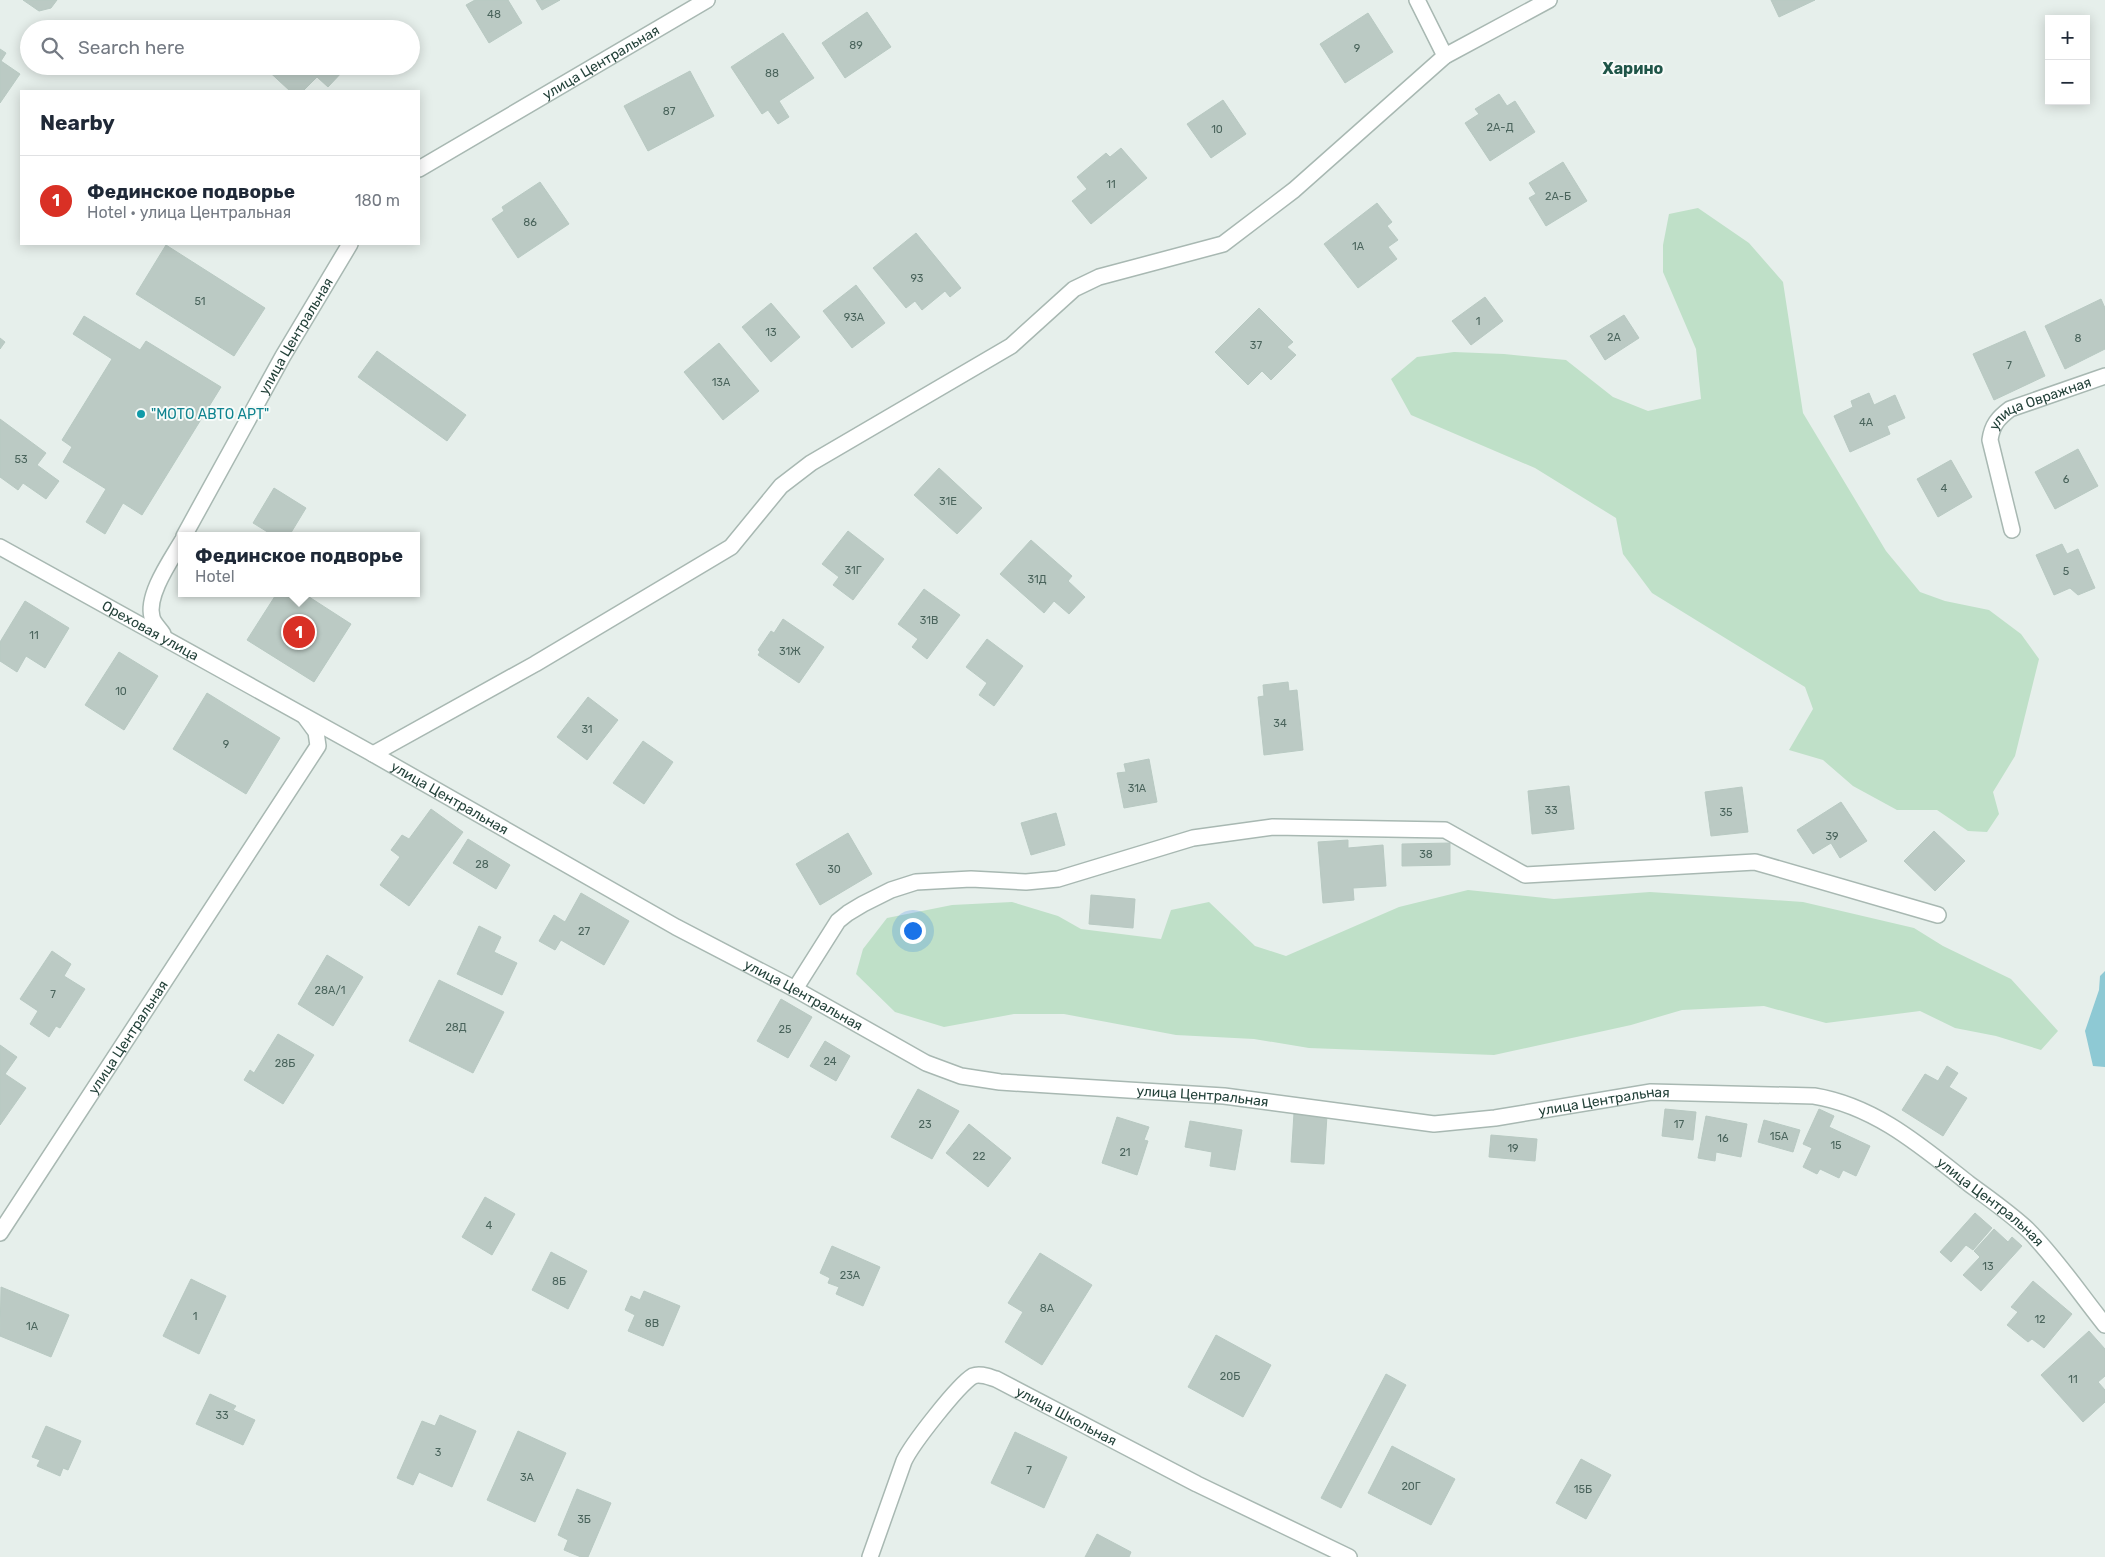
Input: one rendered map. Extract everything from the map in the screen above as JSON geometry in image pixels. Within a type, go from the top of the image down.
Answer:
[{"type":"street","name":"улица Центральная","points":[[420,168],[707,0]]},
{"type":"street","points":[[1418,0],[1445,56]]},
{"type":"street","points":[[374,754],[534,664],[731,547],[781,486],[811,463],[1011,346],[1074,289],[1099,277],[1223,244],[1294,190],[1445,56],[1549,0]]},
{"type":"street","name":"улица Центральная","points":[[186,532],[283,356],[349,245]]},
{"type":"street","name":"улица Овражная","points":[[2012,530],[1990,440],[1992,429],[1999,417],[2010,409],[2105,376]]},
{"type":"street","name":"Ореховая улица","points":[[0,548],[302,714]]},
{"type":"street","points":[[166,638],[152,618],[152,600],[158,584],[178,548]]},
{"type":"street","name":"улица Центральная","points":[[302,714],[676,927],[795,988],[938,1069],[973,1079],[1000,1082],[1224,1096],[1434,1124],[1495,1118],[1651,1092],[1814,1096],[1828,1098],[1869,1112],[1907,1135],[2028,1230],[2105,1325]]},
{"type":"street","name":"улица Центральная","points":[[0,1233],[318,746],[316,732],[302,714]]},
{"type":"street","points":[[795,988],[838,921],[848,912],[903,886],[916,882],[971,879],[1026,882],[1058,879],[1193,838],[1273,827],[1445,830],[1524,875],[1755,862],[1938,915]]},
{"type":"street","name":"улица Школьная","points":[[870,1557],[902,1466],[912,1447],[972,1377],[978,1375],[996,1379],[1197,1484],[1349,1557]]},
{"type":"green space","points":[[1698,208],[1749,243],[1783,282],[1803,413],[1886,551],[1920,592],[1945,601],[1989,610],[2021,634],[2039,659],[2015,756],[1993,792],[1999,814],[1987,832],[1968,831],[1937,810],[1897,810],[1853,786],[1823,760],[1789,750],[1813,709],[1805,687],[1652,593],[1623,554],[1616,518],[1535,468],[1411,415],[1391,379],[1417,357],[1454,352],[1504,354],[1566,360],[1613,397],[1648,411],[1701,399],[1696,349],[1663,272],[1663,245],[1669,214]]},
{"type":"green space","points":[[1468,890],[1554,899],[1650,892],[1803,902],[1914,928],[1943,946],[2011,979],[2058,1031],[2041,1050],[1996,1036],[1955,1028],[1920,1011],[1826,1023],[1764,1006],[1682,1010],[1631,1025],[1494,1055],[1309,1048],[1254,1039],[1176,1035],[1064,1014],[1014,1014],[944,1027],[895,1012],[856,974],[863,949],[887,918],[952,905],[1012,902],[1058,916],[1081,929],[1161,939],[1171,910],[1209,902],[1255,946],[1286,956],[1399,907]]},
{"type":"water","points":[[2105,971],[2105,1067],[2093,1066],[2085,1031],[2099,990],[2100,976]]},
{"type":"building","points":[[23,0],[57,0],[51,8],[39,11]]},
{"type":"building","points":[[475,0],[508,0],[522,23],[489,43],[466,5]]},
{"type":"building","points":[[536,0],[560,0],[542,10]]},
{"type":"building","points":[[1771,0],[1815,0],[1779,17]]},
{"type":"building","points":[[867,12],[891,47],[845,78],[822,43]]},
{"type":"building","points":[[1368,13],[1393,52],[1345,83],[1320,44]]},
{"type":"building","points":[[783,33],[814,78],[779,101],[789,117],[778,124],[768,110],[762,114],[731,67]]},
{"type":"building","points":[[0,49],[6,53],[1,61],[20,74],[0,103]]},
{"type":"building","points":[[690,71],[714,116],[648,151],[624,106]]},
{"type":"building","points":[[273,75],[339,75],[328,87],[317,77],[304,90],[289,90]]},
{"type":"building","points":[[1499,94],[1507,106],[1515,101],[1535,132],[1490,161],[1465,123],[1479,114],[1475,109]]},
{"type":"building","points":[[1223,100],[1246,134],[1211,158],[1187,124]]},
{"type":"building","points":[[1121,148],[1147,178],[1091,224],[1072,201],[1087,189],[1077,177],[1106,153],[1110,157]]},
{"type":"building","points":[[1563,162],[1587,201],[1546,226],[1529,198],[1536,194],[1529,183]]},
{"type":"building","points":[[540,182],[569,224],[518,258],[492,219],[504,211],[502,207]]},
{"type":"building","points":[[1377,203],[1392,222],[1387,226],[1398,240],[1388,247],[1397,259],[1358,288],[1324,244]]},
{"type":"building","points":[[916,233],[961,288],[950,297],[945,291],[922,310],[915,301],[906,308],[873,268]]},
{"type":"building","points":[[166,245],[265,308],[234,356],[136,294]]},
{"type":"building","points":[[856,285],[885,323],[852,348],[823,311]]},
{"type":"building","points":[[1485,297],[1503,321],[1471,345],[1452,321]]},
{"type":"building","points":[[2101,299],[2105,308],[2105,349],[2065,369],[2045,326]]},
{"type":"building","points":[[771,303],[800,337],[771,362],[742,327]]},
{"type":"building","points":[[1259,308],[1293,342],[1287,347],[1296,355],[1271,380],[1262,371],[1248,385],[1215,352]]},
{"type":"building","points":[[1624,315],[1639,338],[1605,360],[1590,336]]},
{"type":"building","name":"\"МОТО АВТО АРТ\"","points":[[84,316],[140,350],[146,341],[221,387],[142,515],[123,503],[105,534],[86,522],[106,489],[63,462],[72,447],[62,440],[112,359],[73,334]]},
{"type":"building","points":[[2025,331],[2045,376],[1994,400],[1973,354]]},
{"type":"building","points":[[0,338],[5,342],[0,349]]},
{"type":"building","points":[[719,343],[759,391],[723,420],[684,372]]},
{"type":"building","points":[[377,351],[466,415],[447,441],[358,377]]},
{"type":"building","points":[[1869,393],[1874,405],[1895,395],[1905,418],[1887,426],[1890,434],[1850,452],[1834,416],[1853,407],[1851,401]]},
{"type":"building","points":[[0,419],[46,453],[37,465],[59,481],[46,499],[23,483],[18,490],[0,477]]},
{"type":"building","points":[[2078,449],[2098,486],[2055,509],[2035,472]]},
{"type":"building","points":[[1951,460],[1972,497],[1938,517],[1917,479]]},
{"type":"building","points":[[939,468],[982,508],[957,534],[914,495]]},
{"type":"building","points":[[274,488],[306,508],[291,532],[268,532],[253,523]]},
{"type":"building","points":[[848,531],[884,559],[853,600],[833,585],[839,577],[822,564]]},
{"type":"building","points":[[1031,540],[1072,576],[1068,581],[1085,597],[1069,614],[1054,601],[1044,613],[1000,574]]},
{"type":"building","points":[[2062,544],[2067,554],[2078,549],[2095,588],[2078,595],[2070,588],[2054,595],[2036,555]]},
{"type":"building","points":[[924,589],[960,615],[927,659],[912,647],[918,639],[898,624]]},
{"type":"building","points":[[274,597],[309,597],[351,624],[314,682],[247,640]]},
{"type":"building","points":[[25,601],[69,628],[45,668],[26,656],[17,672],[0,661],[0,642]]},
{"type":"building","points":[[783,619],[824,647],[799,683],[758,655],[760,652],[758,650],[771,631],[774,633]]},
{"type":"building","points":[[987,639],[1023,666],[994,706],[979,695],[987,683],[966,667]]},
{"type":"building","points":[[119,652],[158,676],[124,730],[85,705]]},
{"type":"building","points":[[1288,682],[1289,691],[1297,690],[1303,750],[1264,755],[1258,697],[1264,696],[1263,685]]},
{"type":"building","points":[[207,693],[280,738],[246,794],[173,749]]},
{"type":"building","points":[[588,697],[618,720],[587,760],[557,737]]},
{"type":"building","points":[[643,741],[673,762],[644,804],[613,783]]},
{"type":"building","points":[[1149,759],[1157,802],[1124,808],[1117,773],[1126,772],[1124,764]]},
{"type":"building","points":[[1569,786],[1574,829],[1532,834],[1528,791]]},
{"type":"building","points":[[1742,787],[1748,832],[1711,836],[1705,792]]},
{"type":"building","points":[[1841,802],[1867,841],[1840,858],[1831,843],[1813,854],[1797,830]]},
{"type":"building","points":[[431,809],[463,832],[409,906],[380,885],[400,857],[391,850],[402,835],[409,839]]},
{"type":"building","points":[[1056,813],[1065,845],[1031,855],[1021,823]]},
{"type":"building","points":[[1934,831],[1965,861],[1935,891],[1904,861]]},
{"type":"building","points":[[848,833],[872,874],[820,905],[796,864]]},
{"type":"building","points":[[468,839],[510,865],[496,889],[453,863]]},
{"type":"building","points":[[1348,840],[1348,848],[1383,845],[1386,886],[1353,888],[1354,900],[1323,903],[1318,842]]},
{"type":"building","points":[[1450,843],[1450,865],[1402,866],[1402,844]]},
{"type":"building","points":[[581,893],[629,921],[604,965],[561,940],[555,950],[539,941],[554,915],[565,922]]},
{"type":"building","points":[[1091,895],[1135,899],[1133,928],[1089,924]]},
{"type":"building","points":[[479,926],[501,937],[494,952],[517,963],[502,995],[457,974]]},
{"type":"building","points":[[52,951],[71,964],[64,976],[85,989],[60,1028],[56,1026],[49,1037],[30,1024],[38,1011],[20,999]]},
{"type":"building","points":[[327,955],[363,977],[333,1026],[298,1004]]},
{"type":"building","points":[[439,980],[504,1012],[473,1073],[409,1041]]},
{"type":"building","points":[[781,999],[812,1017],[788,1058],[757,1041]]},
{"type":"building","points":[[278,1034],[314,1055],[283,1104],[244,1080],[250,1070],[254,1073]]},
{"type":"building","points":[[825,1041],[850,1056],[836,1081],[810,1066]]},
{"type":"building","points":[[0,1045],[17,1057],[5,1074],[26,1088],[0,1125]]},
{"type":"building","points":[[1947,1066],[1958,1073],[1949,1087],[1967,1098],[1943,1136],[1902,1110],[1925,1074],[1938,1081]]},
{"type":"building","points":[[918,1089],[959,1111],[932,1159],[891,1137]]},
{"type":"building","points":[[1665,1109],[1696,1112],[1693,1140],[1662,1136]]},
{"type":"building","points":[[1819,1109],[1834,1116],[1829,1127],[1870,1146],[1856,1176],[1843,1170],[1839,1178],[1820,1169],[1817,1174],[1803,1167],[1812,1148],[1803,1144]]},
{"type":"building","points":[[1294,1113],[1327,1115],[1324,1164],[1291,1162]]},
{"type":"building","points":[[1706,1116],[1747,1124],[1741,1157],[1716,1152],[1715,1161],[1698,1158]]},
{"type":"building","points":[[1117,1117],[1149,1127],[1144,1140],[1148,1141],[1137,1175],[1102,1163]]},
{"type":"building","points":[[1764,1120],[1800,1130],[1793,1152],[1758,1142]]},
{"type":"building","points":[[1190,1121],[1242,1130],[1235,1170],[1210,1166],[1212,1152],[1185,1147]]},
{"type":"building","points":[[969,1124],[1011,1158],[988,1187],[946,1153]]},
{"type":"building","points":[[1491,1135],[1537,1139],[1535,1161],[1489,1157]]},
{"type":"building","points":[[485,1197],[515,1214],[492,1255],[462,1237]]},
{"type":"building","points":[[1975,1213],[1992,1228],[1973,1250],[1966,1245],[1951,1262],[1940,1252]]},
{"type":"building","points":[[1994,1229],[2008,1242],[2012,1237],[2022,1246],[1981,1291],[1963,1275],[1980,1257],[1974,1251]]},
{"type":"building","points":[[832,1246],[880,1267],[863,1306],[836,1294],[839,1287],[828,1283],[830,1278],[820,1273]]},
{"type":"building","points":[[551,1252],[587,1271],[568,1309],[532,1290]]},
{"type":"building","points":[[1040,1253],[1092,1285],[1042,1365],[1005,1342],[1023,1312],[1008,1303]]},
{"type":"building","points":[[191,1279],[226,1296],[199,1354],[163,1336]]},
{"type":"building","points":[[2033,1281],[2072,1314],[2044,1348],[2032,1339],[2028,1342],[2007,1325],[2018,1312],[2011,1307]]},
{"type":"building","points":[[1,1287],[69,1315],[51,1357],[0,1336]]},
{"type":"building","points":[[644,1291],[680,1306],[663,1346],[628,1331],[635,1315],[625,1310],[631,1296],[640,1300]]},
{"type":"building","points":[[2089,1331],[2105,1349],[2105,1376],[2098,1382],[2105,1390],[2105,1402],[2083,1422],[2041,1375]]},
{"type":"building","points":[[1216,1335],[1271,1365],[1243,1417],[1188,1387]]},
{"type":"building","points":[[1386,1374],[1406,1385],[1341,1508],[1321,1498]]},
{"type":"building","points":[[210,1394],[236,1406],[233,1410],[255,1420],[243,1445],[196,1424]]},
{"type":"building","points":[[440,1415],[476,1431],[452,1487],[419,1472],[413,1485],[397,1478],[422,1421],[435,1426]]},
{"type":"building","points":[[46,1426],[81,1441],[68,1470],[63,1468],[60,1476],[37,1466],[40,1460],[32,1457]]},
{"type":"building","points":[[518,1431],[566,1453],[535,1522],[487,1500]]},
{"type":"building","points":[[1015,1432],[1067,1457],[1044,1508],[991,1483]]},
{"type":"building","points":[[1392,1446],[1455,1479],[1431,1525],[1368,1493]]},
{"type":"building","points":[[1581,1459],[1611,1475],[1586,1519],[1556,1503]]},
{"type":"building","points":[[577,1489],[611,1503],[588,1557],[581,1557],[564,1550],[568,1540],[558,1535]]},
{"type":"building","points":[[1097,1534],[1131,1552],[1129,1557],[1085,1557]]},
{"type":"place","name":"\"МОТО АВТО АРТ\"","points":[[141,414]]},
{"type":"place","name":"Фединское подворье","points":[[299,632]]},
{"type":"district","name":"Харино","points":[[1633,68]]}]
